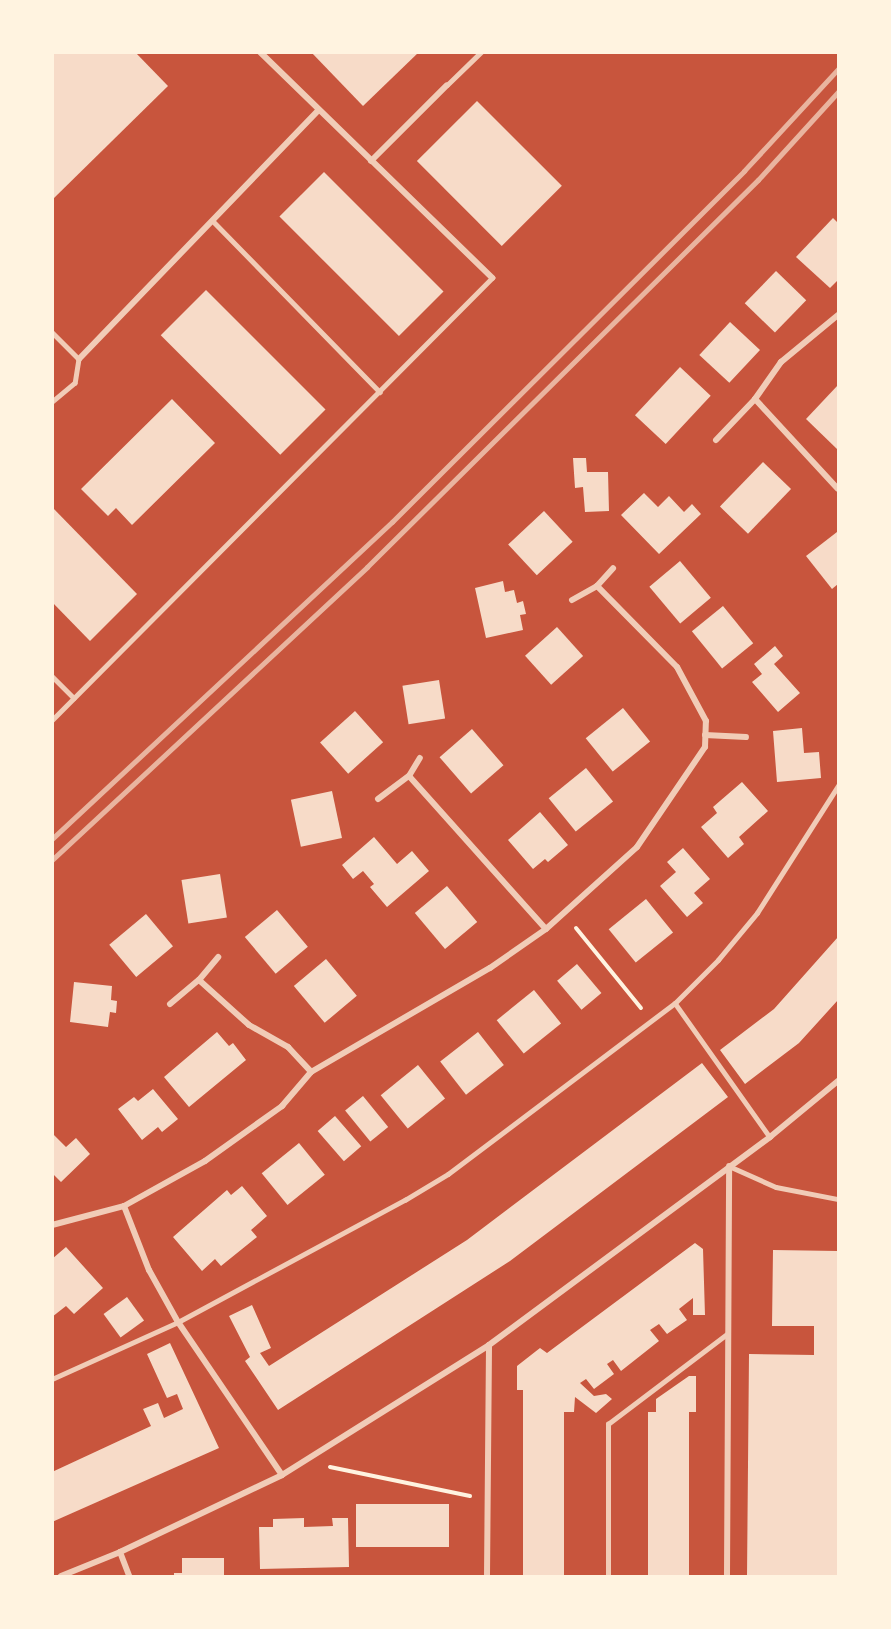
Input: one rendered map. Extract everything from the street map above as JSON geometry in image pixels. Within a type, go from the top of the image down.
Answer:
[{"type":"street","points":[[260,52],[492,278]]},
{"type":"street","points":[[371,161],[447,85]]},
{"type":"street","points":[[79,359],[318,111]]},
{"type":"street","points":[[716,440],[755,399],[782,362],[838,315]]},
{"type":"street","points":[[755,399],[838,489]]},
{"type":"street","points":[[572,600],[597,586],[613,568]]},
{"type":"street","points":[[52,1225],[124,1206],[205,1161],[282,1106],[311,1072],[490,968],[546,930],[637,847],[705,747],[706,721],[677,667],[597,586]]},
{"type":"street","points":[[705,735],[746,737]]},
{"type":"street","points":[[378,799],[409,776],[420,758]]},
{"type":"street","points":[[409,776],[546,930]]},
{"type":"street","points":[[170,1004],[200,980],[218,957]]},
{"type":"street","points":[[200,980],[249,1025],[288,1047],[311,1072]]},
{"type":"street","points":[[61,1576],[120,1552],[282,1475],[489,1345],[770,1137],[838,1081]]},
{"type":"street","points":[[727,1576],[729,1166]]},
{"type":"street","points":[[124,1206],[149,1270],[178,1322],[282,1475]]},
{"type":"street","points":[[487,1576],[489,1345]]},
{"type":"street","points":[[120,1552],[129,1576]]},
{"type":"lane","points":[[447,85],[481,52]]},
{"type":"lane","points":[[213,222],[380,392]]},
{"type":"lane","points":[[52,720],[492,278]]},
{"type":"lane","points":[[52,332],[79,359],[75,383],[52,402]]},
{"type":"lane","points":[[52,676],[74,698]]},
{"type":"lane","points":[[52,1379],[178,1322],[405,1200],[448,1174],[675,1003],[718,960],[757,913],[838,786]]},
{"type":"lane","points":[[675,1003],[770,1137]]},
{"type":"lane","points":[[729,1166],[776,1187],[826,1199],[838,1199]]},
{"type":"lane","points":[[608,1576],[608,1424],[727,1334]]},
{"type":"path","points":[[564,913],[651,1021]]},
{"type":"path","points":[[304,1461],[488,1500]]},
{"type":"building","points":[[52,52],[135,52],[168,86],[52,200]]},
{"type":"building","points":[[311,52],[419,52],[363,106]]},
{"type":"building","points":[[477,101],[562,186],[502,246],[417,161]]},
{"type":"building","points":[[324,172],[444,292],[399,336],[279,217]]},
{"type":"building","points":[[833,218],[838,223],[838,280],[830,288],[796,257]]},
{"type":"building","points":[[776,271],[806,300],[775,333],[745,303]]},
{"type":"building","points":[[206,290],[326,410],[280,455],[161,335]]},
{"type":"building","points":[[730,322],[760,350],[729,383],[699,355]]},
{"type":"building","points":[[680,367],[711,396],[666,444],[635,415]]},
{"type":"building","points":[[838,385],[838,447],[837,449],[806,419]]},
{"type":"building","points":[[172,399],[215,443],[132,525],[116,508],[108,516],[81,489]]},
{"type":"building","points":[[573,458],[586,458],[587,472],[608,472],[609,511],[585,512],[583,487],[575,488]]},
{"type":"building","points":[[763,462],[791,489],[748,534],[720,507]]},
{"type":"building","points":[[644,493],[658,507],[669,496],[684,512],[692,504],[701,514],[659,554],[621,515]]},
{"type":"building","points":[[52,507],[137,594],[90,641],[52,602]]},
{"type":"building","points":[[544,511],[573,542],[537,575],[508,544]]},
{"type":"building","points":[[837,532],[838,584],[832,589],[806,556]]},
{"type":"building","points":[[680,561],[711,598],[680,623],[649,587]]},
{"type":"building","points":[[503,581],[505,592],[514,590],[517,603],[523,601],[526,614],[520,615],[523,630],[486,638],[475,588]]},
{"type":"building","points":[[723,606],[753,643],[722,668],[692,631]]},
{"type":"building","points":[[557,627],[583,656],[551,685],[525,656]]},
{"type":"building","points":[[775,646],[783,656],[774,664],[800,693],[778,712],[752,682],[762,674],[754,664]]},
{"type":"building","points":[[439,680],[445,719],[409,724],[402,686]]},
{"type":"building","points":[[623,708],[650,741],[613,772],[586,738]]},
{"type":"building","points":[[355,711],[383,742],[348,774],[320,742]]},
{"type":"building","points":[[802,728],[804,753],[819,752],[821,778],[777,782],[773,731]]},
{"type":"building","points":[[472,729],[503,765],[471,793],[440,757]]},
{"type":"building","points":[[586,768],[613,801],[576,832],[549,798]]},
{"type":"building","points":[[742,782],[768,811],[739,837],[744,844],[728,858],[701,827],[717,813],[713,807]]},
{"type":"building","points":[[332,791],[342,838],[301,847],[291,800]]},
{"type":"building","points":[[540,812],[568,845],[548,862],[545,859],[533,869],[508,840]]},
{"type":"building","points":[[374,837],[397,864],[412,851],[429,871],[387,907],[370,887],[374,884],[363,871],[353,879],[342,865]]},
{"type":"building","points":[[683,848],[710,879],[694,893],[703,903],[687,917],[660,886],[676,872],[667,862]]},
{"type":"building","points":[[220,874],[227,917],[188,924],[181,880]]},
{"type":"building","points":[[447,886],[477,922],[445,949],[415,913]]},
{"type":"building","points":[[646,899],[673,932],[636,963],[609,929]]},
{"type":"building","points":[[277,910],[308,947],[276,974],[245,937]]},
{"type":"building","points":[[146,914],[173,946],[136,977],[109,945]]},
{"type":"building","points":[[838,937],[838,1000],[799,1043],[745,1084],[720,1050],[774,1009]]},
{"type":"building","points":[[326,959],[357,996],[325,1023],[294,986]]},
{"type":"building","points":[[577,964],[601,993],[582,1010],[557,981]]},
{"type":"building","points":[[74,982],[112,986],[111,1000],[117,1001],[116,1013],[110,1012],[108,1027],[70,1022]]},
{"type":"building","points":[[534,990],[561,1023],[524,1054],[497,1020]]},
{"type":"building","points":[[217,1032],[229,1046],[233,1043],[246,1060],[189,1107],[164,1077]]},
{"type":"building","points":[[478,1032],[504,1065],[466,1095],[440,1062]]},
{"type":"building","points":[[702,1063],[728,1097],[510,1261],[278,1410],[245,1361],[250,1357],[229,1316],[252,1305],[271,1348],[260,1353],[269,1366],[467,1240]]},
{"type":"building","points":[[418,1065],[445,1098],[408,1129],[381,1095]]},
{"type":"building","points":[[153,1089],[178,1119],[162,1132],[158,1127],[142,1140],[118,1109],[134,1097],[138,1101]]},
{"type":"building","points":[[363,1096],[388,1127],[370,1142],[345,1110]]},
{"type":"building","points":[[335,1116],[361,1146],[344,1161],[318,1131]]},
{"type":"building","points":[[52,1133],[66,1147],[76,1138],[90,1154],[61,1182],[52,1173]]},
{"type":"building","points":[[299,1143],[325,1175],[287,1205],[262,1173]]},
{"type":"building","points":[[242,1186],[267,1216],[251,1230],[257,1237],[221,1266],[215,1259],[202,1271],[173,1237],[227,1190],[231,1195]]},
{"type":"building","points":[[695,1243],[703,1249],[705,1315],[693,1315],[693,1298],[679,1309],[687,1320],[667,1334],[659,1324],[650,1330],[659,1341],[621,1371],[613,1360],[607,1364],[614,1374],[594,1389],[586,1379],[580,1383],[594,1396],[606,1394],[612,1399],[596,1413],[575,1397],[574,1412],[564,1412],[564,1576],[523,1576],[523,1390],[517,1390],[517,1366],[540,1348],[547,1353]]},
{"type":"building","points":[[66,1247],[103,1288],[74,1314],[66,1306],[52,1317],[52,1259]]},
{"type":"building","points":[[773,1250],[838,1251],[838,1576],[747,1576],[749,1354],[814,1355],[814,1326],[772,1326]]},
{"type":"building","points":[[127,1297],[144,1320],[121,1338],[104,1314]]},
{"type":"building","points":[[170,1343],[219,1448],[52,1522],[52,1472],[151,1426],[143,1409],[158,1403],[164,1418],[183,1409],[177,1394],[167,1398],[147,1354]]},
{"type":"building","points":[[689,1376],[696,1376],[696,1412],[689,1412],[689,1576],[648,1576],[648,1412],[656,1412],[656,1399]]},
{"type":"building","points":[[356,1504],[449,1504],[449,1547],[356,1547]]},
{"type":"building","points":[[304,1518],[304,1527],[333,1526],[332,1518],[348,1518],[349,1567],[260,1569],[259,1527],[273,1527],[273,1519]]},
{"type":"building","points":[[182,1558],[224,1558],[224,1576],[174,1576],[174,1573],[182,1573]]},
{"type":"railway","points":[[52,839],[392,522],[744,171],[838,69]]},
{"type":"railway","points":[[52,860],[367,567],[758,180],[838,92]]}]
